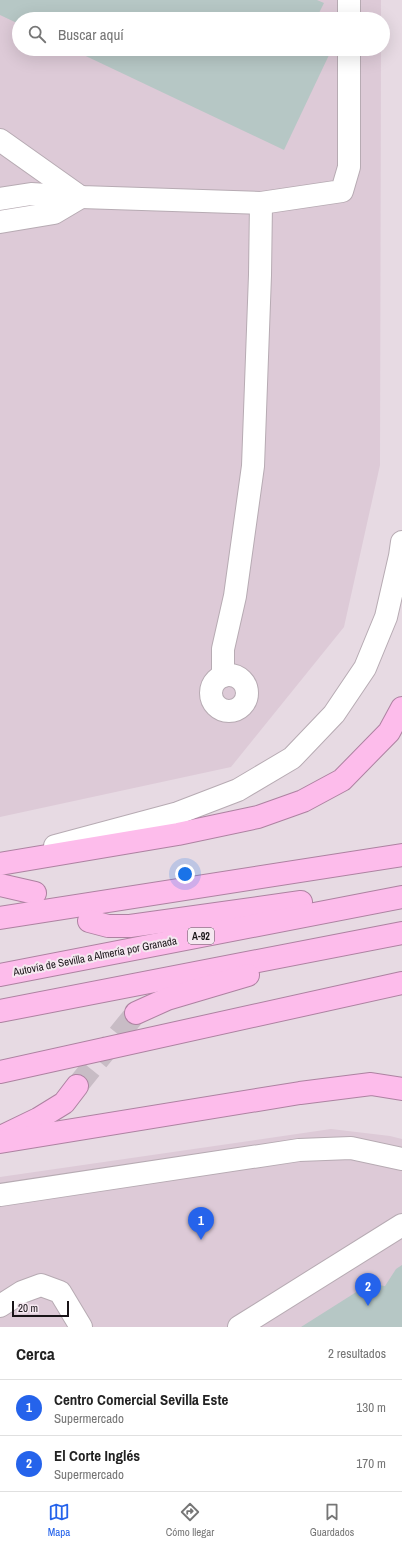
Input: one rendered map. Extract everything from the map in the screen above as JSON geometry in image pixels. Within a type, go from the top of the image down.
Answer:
[{"type":"highway","points":[[0,864],[178,834],[258,817],[303,801],[342,780],[389,732],[402,708]]},
{"type":"highway","points":[[0,918],[402,855]]},
{"type":"highway","points":[[0,885],[35,893]]},
{"type":"highway","points":[[89,921],[108,926],[130,926],[346,896],[402,893]]},
{"type":"highway","name":"Autovía de Sevilla a Almería por Granada","points":[[0,975],[402,897]]},
{"type":"highway","points":[[0,1011],[402,933]]},
{"type":"highway","points":[[136,1013],[167,999],[368,939]]},
{"type":"highway","points":[[0,1072],[402,983]]},
{"type":"highway","points":[[0,1142],[300,1093],[372,1084],[402,1089]]},
{"type":"highway","points":[[0,1137],[38,1119],[64,1103],[77,1086]]},
{"type":"street","points":[[349,0],[349,12]]},
{"type":"street","points":[[0,199],[31,194],[261,203],[342,191],[349,167],[349,56]]},
{"type":"street","points":[[0,140],[81,197]]},
{"type":"street","points":[[0,222],[54,213],[81,197]]},
{"type":"street","points":[[223,676],[222,649],[235,596],[253,466],[260,282],[261,203]]},
{"type":"street","points":[[0,858],[68,843],[178,813],[238,790],[292,758],[334,714],[365,668],[386,617],[402,542]]},
{"type":"street","points":[[0,1195],[299,1150],[351,1148],[402,1159]]},
{"type":"street","points":[[239,1327],[402,1225]]},
{"type":"street","points":[[0,1306],[22,1292],[41,1285],[60,1292],[81,1327]]},
{"type":"shaded area","points":[[0,0],[381,0],[381,12],[12,12],[12,56],[381,56],[380,465],[344,627],[231,767],[0,817]]},
{"type":"shaded area","points":[[331,1129],[390,1136],[402,1139],[402,1327],[0,1327],[0,1177]]},
{"type":"building","points":[[0,0],[317,0],[324,3],[320,12],[12,12],[12,21],[0,15]]},
{"type":"building","points":[[86,56],[329,56],[284,150]]},
{"type":"building","points":[[402,1265],[402,1327],[301,1327],[369,1284],[385,1286],[396,1269]]},
{"type":"tunnel","points":[[77,1086],[136,1013]]},
{"type":"place","name":"Centro Comercial Sevilla Este","points":[[201,1240]]},
{"type":"place","name":"El Corte Inglés","points":[[368,1306]]}]
